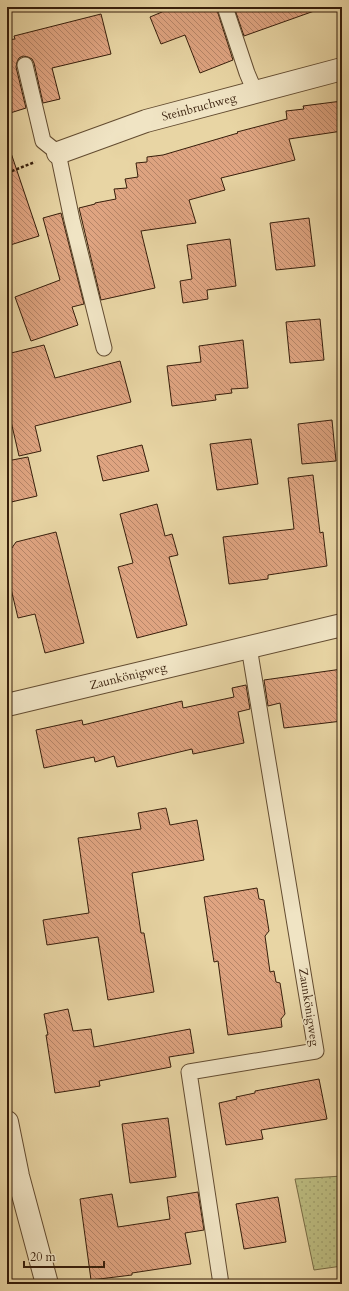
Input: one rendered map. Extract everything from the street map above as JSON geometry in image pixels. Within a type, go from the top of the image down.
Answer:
[{"type":"street","name":"Steinbruchweg","points":[[58,153],[146,121],[342,69]]},
{"type":"street","name":"Zaunkönigweg","points":[[7,705],[342,625]]},
{"type":"street","points":[[7,1122],[13,1178],[47,1284]]},
{"type":"lane","points":[[225,7],[247,73],[255,92]]},
{"type":"lane","points":[[25,65],[43,141],[58,153],[72,220],[104,348]]},
{"type":"lane","name":"Zaunkönigweg","points":[[221,1284],[189,1072],[316,1051],[249,647]]},
{"type":"path","points":[[7,173],[58,153]]},
{"type":"green space","points":[[342,1176],[342,1266],[314,1270],[295,1179]]},
{"type":"building","points":[[160,7],[216,7],[233,60],[200,73],[185,35],[161,44],[150,17],[162,12]]},
{"type":"building","points":[[234,7],[317,7],[317,10],[244,36]]},
{"type":"building","points":[[101,14],[111,54],[52,68],[60,99],[43,103],[32,59],[23,56],[19,58],[16,67],[26,108],[7,114],[7,40],[15,39],[14,36]]},
{"type":"building","points":[[342,101],[342,131],[289,139],[295,160],[221,178],[225,190],[189,200],[196,223],[141,231],[155,288],[101,300],[79,208],[116,199],[114,189],[127,188],[125,179],[138,177],[136,163],[147,162],[147,157],[163,155],[238,133],[237,132],[287,119],[286,111],[304,109],[303,106]]},
{"type":"building","points":[[11,153],[39,236],[7,246],[7,154]]},
{"type":"building","points":[[61,213],[84,304],[72,307],[78,325],[31,341],[15,297],[60,280],[43,218]]},
{"type":"building","points":[[309,218],[315,266],[276,270],[270,223]]},
{"type":"building","points":[[230,239],[236,286],[207,290],[208,299],[183,303],[180,281],[192,279],[187,245]]},
{"type":"building","points":[[320,319],[324,360],[290,363],[286,322]]},
{"type":"building","points":[[243,340],[248,388],[231,389],[232,393],[215,395],[216,400],[172,406],[167,366],[201,362],[199,346]]},
{"type":"building","points":[[44,345],[55,378],[120,361],[131,402],[35,426],[41,451],[19,456],[10,417],[7,418],[7,354]]},
{"type":"building","points":[[332,420],[336,461],[302,464],[298,424]]},
{"type":"building","points":[[251,439],[258,484],[217,490],[210,444]]},
{"type":"building","points":[[142,445],[149,471],[103,481],[97,456]]},
{"type":"building","points":[[28,457],[37,496],[7,503],[7,461]]},
{"type":"building","points":[[313,475],[320,533],[323,532],[327,566],[268,575],[268,579],[229,584],[223,537],[294,529],[288,478]]},
{"type":"building","points":[[157,504],[165,536],[172,534],[178,555],[169,557],[187,625],[137,638],[118,567],[133,563],[120,514]]},
{"type":"building","points":[[56,532],[84,643],[45,653],[35,614],[18,618],[7,572],[7,555],[16,542]]},
{"type":"building","points":[[342,669],[342,721],[284,728],[280,703],[268,706],[264,680]]},
{"type":"building","points":[[246,685],[250,709],[238,712],[244,743],[193,754],[192,749],[117,767],[114,756],[95,762],[94,757],[44,768],[36,730],[82,720],[83,725],[182,701],[183,708],[234,697],[232,688]]},
{"type":"building","points":[[166,808],[170,825],[197,820],[204,860],[132,873],[141,933],[144,933],[154,992],[108,1000],[98,937],[47,945],[43,920],[89,913],[78,838],[141,829],[138,813]]},
{"type":"building","points":[[257,888],[259,899],[264,900],[269,931],[265,936],[270,972],[274,971],[276,982],[280,983],[285,1014],[281,1019],[282,1027],[228,1035],[218,961],[214,962],[204,897]]},
{"type":"building","points":[[68,1009],[73,1031],[91,1029],[94,1047],[190,1029],[194,1053],[169,1057],[171,1067],[99,1081],[100,1086],[55,1093],[44,1014]]},
{"type":"building","points":[[319,1079],[327,1119],[261,1130],[263,1139],[226,1145],[219,1103],[237,1099],[236,1097],[255,1093],[255,1091]]},
{"type":"building","points":[[168,1118],[176,1177],[130,1183],[122,1124]]},
{"type":"building","points":[[198,1192],[204,1230],[185,1233],[191,1264],[132,1273],[132,1275],[91,1280],[80,1199],[112,1194],[118,1227],[170,1219],[167,1197]]},
{"type":"building","points":[[278,1197],[286,1242],[244,1249],[236,1204]]}]
